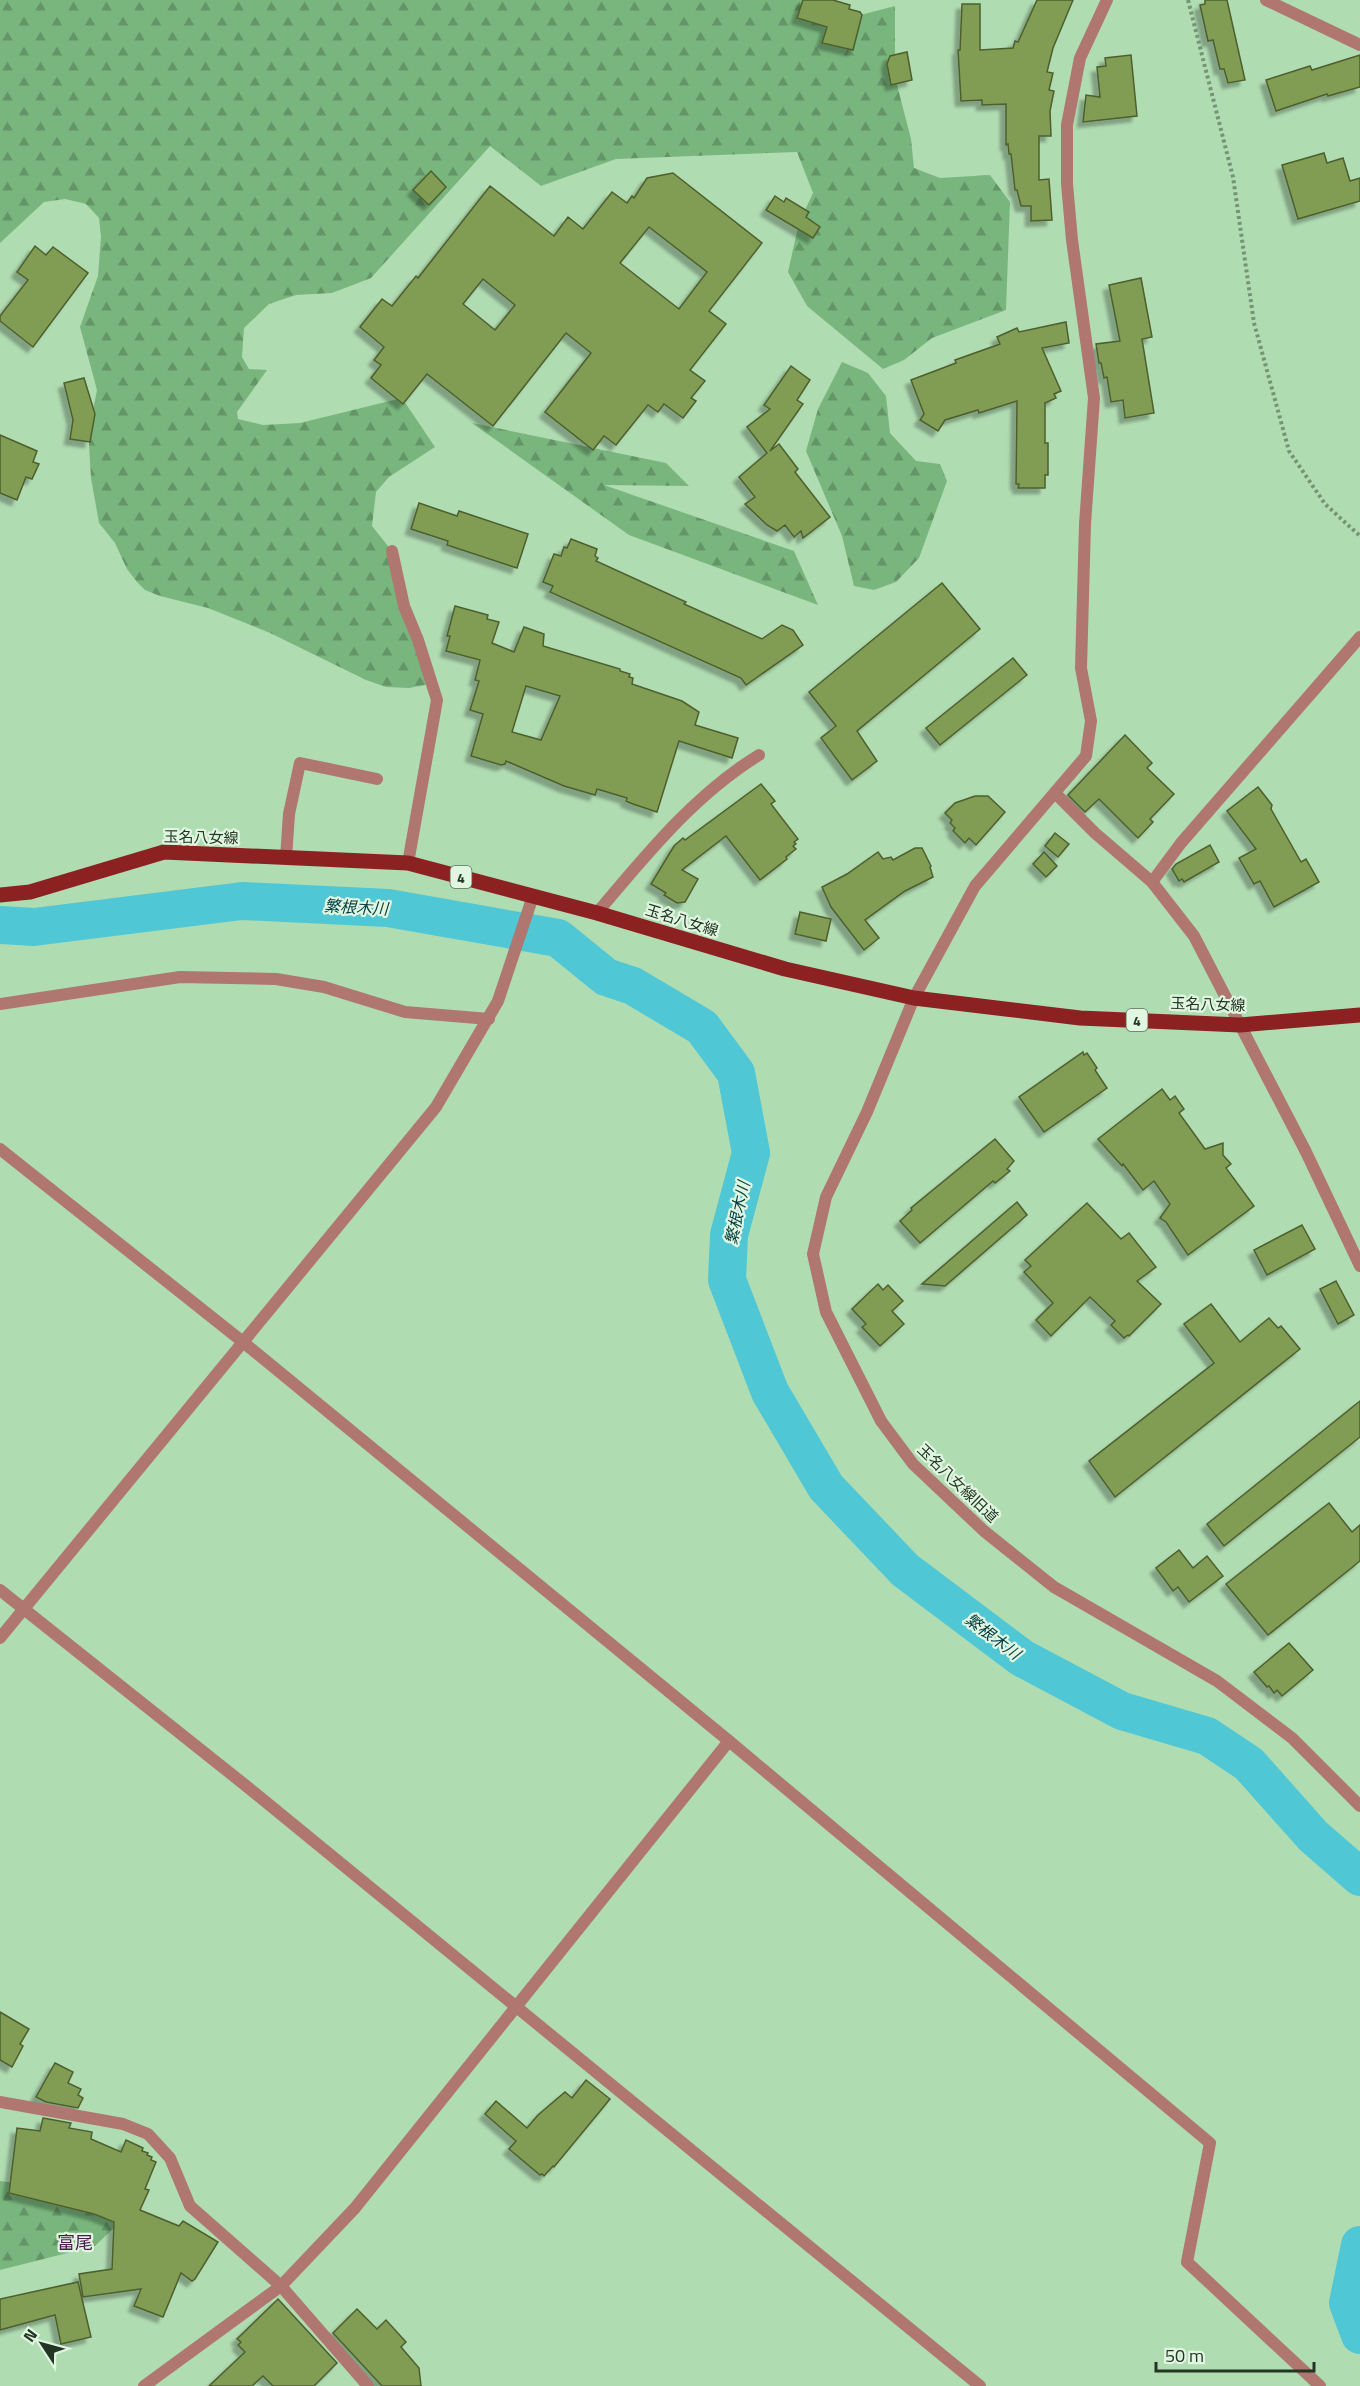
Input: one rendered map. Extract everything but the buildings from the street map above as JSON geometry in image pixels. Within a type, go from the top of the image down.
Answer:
[{"type":"main road","name":"玉名八女線","points":[[0,895],[30,892],[164,852],[408,863],[597,913],[785,969],[914,998],[1080,1018],[1240,1025],[1360,1015]]},
{"type":"street","name":"玉名八女線旧道","points":[[1107,0],[1080,58],[1067,125],[1067,184],[1072,240],[1094,398],[1085,525],[1082,668],[1091,721],[1086,756],[975,886],[914,998],[867,1112],[826,1197],[813,1254],[826,1312],[881,1421],[913,1464],[993,1538],[1054,1587],[1217,1681],[1292,1738],[1360,1806]]},
{"type":"street","points":[[1266,0],[1360,45]]},
{"type":"street","points":[[392,551],[404,606],[418,640],[437,700],[408,863]]},
{"type":"street","points":[[1152,882],[1181,843],[1360,637]]},
{"type":"street","points":[[597,913],[642,859],[696,801],[737,768],[759,755]]},
{"type":"street","points":[[286,858],[289,814],[300,763],[377,779]]},
{"type":"street","points":[[1055,793],[1095,833],[1152,882],[1194,936],[1306,1152],[1360,1266]]},
{"type":"street","points":[[0,1638],[436,1107],[498,1001],[533,896]]},
{"type":"street","points":[[0,1005],[180,977],[276,979],[324,987],[405,1012],[489,1019]]},
{"type":"street","points":[[0,1149],[243,1342],[729,1741],[1210,2143],[1187,2262],[1320,2386]]},
{"type":"street","points":[[0,1590],[245,1785],[980,2386]]},
{"type":"street","points":[[144,2386],[281,2286],[355,2208],[729,1741]]},
{"type":"street","points":[[0,2102],[123,2124],[148,2134],[170,2158],[190,2206],[281,2286],[368,2386]]},
{"type":"path","points":[[1188,0],[1233,177],[1254,323],[1289,451],[1325,504],[1360,536]]},
{"type":"green space","points":[[0,0],[813,0],[841,20],[895,6],[895,77],[911,139],[914,168],[940,178],[990,175],[1010,202],[1006,310],[932,338],[904,360],[883,369],[807,306],[788,272],[799,223],[813,193],[797,152],[616,159],[541,186],[490,146],[371,278],[332,293],[296,295],[269,304],[244,328],[242,357],[249,369],[267,370],[237,412],[238,419],[263,425],[300,423],[402,398],[435,447],[389,477],[376,492],[372,526],[392,551],[430,684],[409,688],[386,687],[366,680],[270,633],[208,608],[145,590],[127,569],[115,543],[99,523],[91,478],[89,444],[97,390],[80,327],[98,276],[101,237],[99,218],[86,204],[65,199],[44,202],[0,243]]},
{"type":"green space","points":[[842,362],[868,373],[886,396],[890,433],[916,461],[940,464],[947,481],[919,558],[896,582],[874,590],[854,586],[842,536],[806,451],[818,409]]},
{"type":"green space","points":[[472,423],[666,463],[689,486],[604,485],[794,551],[818,605],[629,535]]},
{"type":"green space","points":[[0,2181],[69,2190],[119,2223],[95,2246],[0,2270]]},
{"type":"waterway","name":"繁根木川","points":[[0,925],[34,927],[242,901],[388,908],[558,938],[606,977],[633,986],[702,1027],[736,1073],[751,1153],[729,1235],[727,1280],[770,1392],[826,1487],[905,1570],[1022,1658],[1122,1711],[1207,1736],[1249,1764],[1313,1836],[1360,1877]]},
{"type":"waterway","name":"繁根木川","points":[[1360,2245],[1348,2303],[1360,2335]]},
{"type":"district","name":"富尾","points":[[75,2242]]}]
